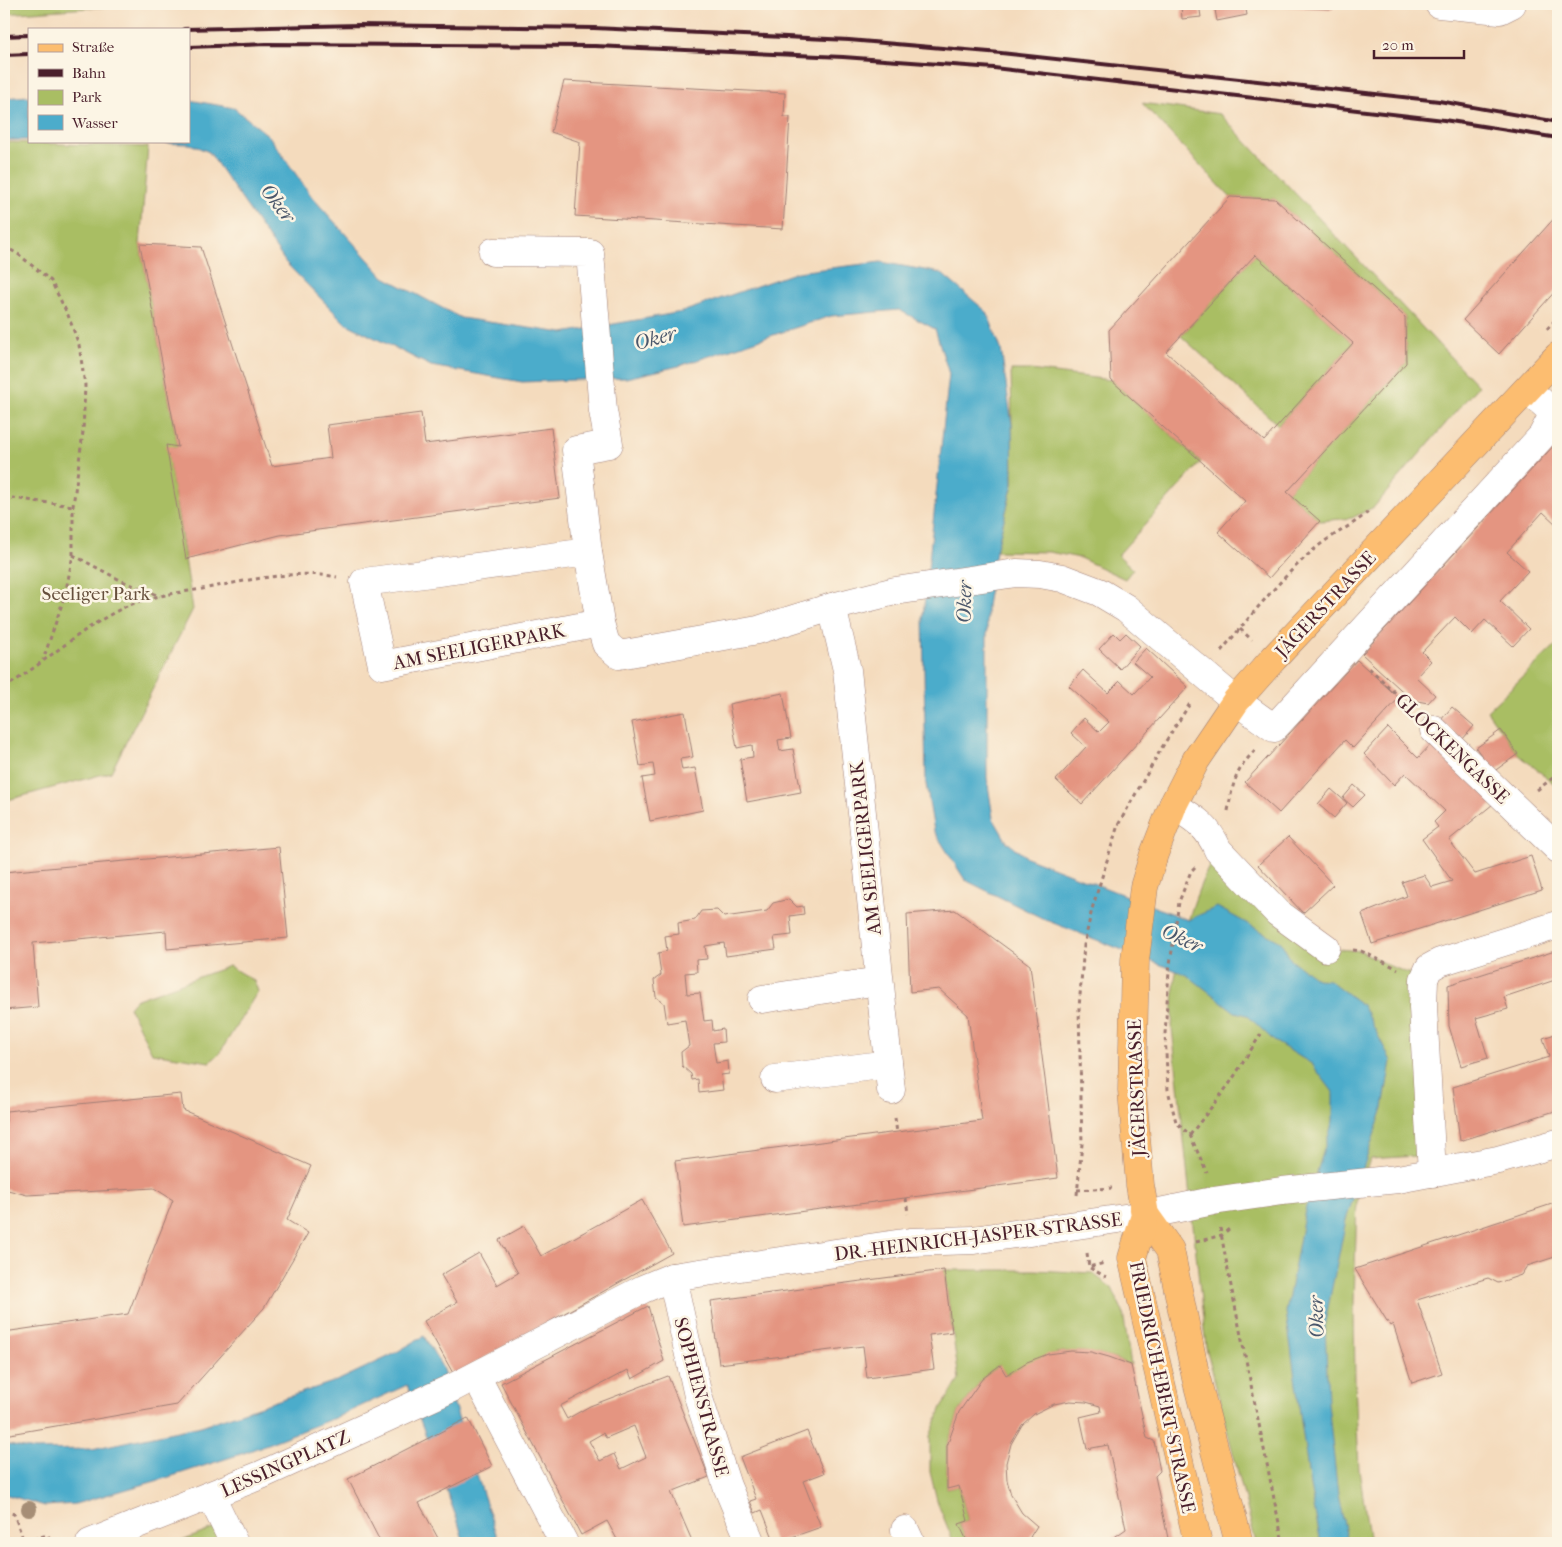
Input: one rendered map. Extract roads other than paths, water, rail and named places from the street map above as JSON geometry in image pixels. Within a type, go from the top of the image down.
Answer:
[{"type":"main road","name":"JÄGERSTRASSE","points":[[1145,1215],[1140,1185],[1132,1090],[1135,960],[1144,887],[1154,854],[1173,805],[1196,760],[1236,701],[1274,658],[1558,356]]},
{"type":"main road","name":"FRIEDRICH-EBERT-STRASSE","points":[[1145,1215],[1132,1258],[1198,1543]]},
{"type":"main road","name":"FRIEDRICH-EBERT-STRASSE","points":[[1145,1215],[1170,1250],[1196,1378],[1239,1543]]},
{"type":"street","points":[[1439,4],[1500,10],[1512,4]]},
{"type":"street","points":[[493,252],[590,253],[593,308],[603,411],[610,444],[576,450],[588,552],[600,623],[606,644],[619,655],[758,630],[832,607],[895,591],[1016,573],[1040,574],[1062,578],[1099,592],[1126,608],[1236,701],[1274,728],[1542,436],[1554,413],[1528,390]]},
{"type":"street","name":"AM SEELIGERPARK","points":[[588,552],[364,582],[382,665],[600,623]]},
{"type":"street","name":"AM SEELIGERPARK","points":[[775,1079],[889,1077],[847,670],[832,607]]},
{"type":"street","name":"GLOCKENGASSE","points":[[1434,730],[1558,849]]},
{"type":"street","points":[[1173,805],[1199,820],[1218,850],[1278,913],[1326,948]]},
{"type":"street","points":[[1432,1174],[1423,1007],[1424,979],[1429,968],[1440,962],[1558,926]]},
{"type":"street","points":[[762,999],[879,981]]},
{"type":"street","name":"DR.-HEINRICH-JASPER-STRASSE","points":[[465,1382],[642,1289],[672,1277],[910,1242],[974,1240],[1145,1215],[1213,1201],[1282,1191],[1432,1174],[1498,1160],[1558,1143]]},
{"type":"street","name":"SOPHIENSTRASSE","points":[[672,1277],[698,1396],[727,1486],[751,1543]]},
{"type":"street","points":[[465,1382],[564,1543]]},
{"type":"street","name":"LESSINGPLATZ","points":[[90,1543],[270,1471],[465,1382]]},
{"type":"street","points":[[211,1496],[234,1543]]},
{"type":"water","points":[[28,96],[28,140],[4,140],[4,98]]},
{"type":"water","name":"Oker","points":[[190,100],[234,108],[269,136],[312,197],[384,277],[461,318],[563,333],[682,312],[797,272],[881,262],[941,273],[987,312],[1001,349],[1012,425],[1013,484],[996,551],[987,606],[987,778],[993,818],[1007,842],[1026,857],[1188,920],[1217,907],[1281,942],[1291,960],[1317,979],[1329,980],[1363,1006],[1391,1061],[1383,1108],[1346,1220],[1325,1322],[1328,1403],[1338,1495],[1348,1543],[1321,1543],[1310,1486],[1286,1312],[1305,1210],[1333,1121],[1333,1092],[1312,1064],[1274,1041],[1247,1015],[1235,1012],[1187,975],[1048,921],[965,880],[934,831],[926,784],[923,616],[949,374],[935,329],[899,310],[831,316],[679,366],[626,378],[522,382],[431,366],[345,323],[286,263],[209,152],[190,144],[116,142],[190,142]]},
{"type":"water","points":[[424,1336],[442,1367],[499,1543],[464,1543],[407,1385],[337,1417],[244,1453],[75,1504],[45,1506],[4,1494],[4,1444],[34,1450],[92,1449],[201,1426],[339,1380],[390,1356]]},
{"type":"railway","points":[[190,29],[359,25],[594,28],[849,40],[1001,53],[1439,101],[1558,122]]},
{"type":"railway","points":[[4,36],[28,35]]},
{"type":"railway","points":[[190,47],[266,44],[595,46],[843,57],[994,68],[1444,120],[1558,138]]},
{"type":"railway","points":[[4,55],[28,54]]},
{"type":"park label","name":"Seeliger Park","points":[[96,593]]}]
